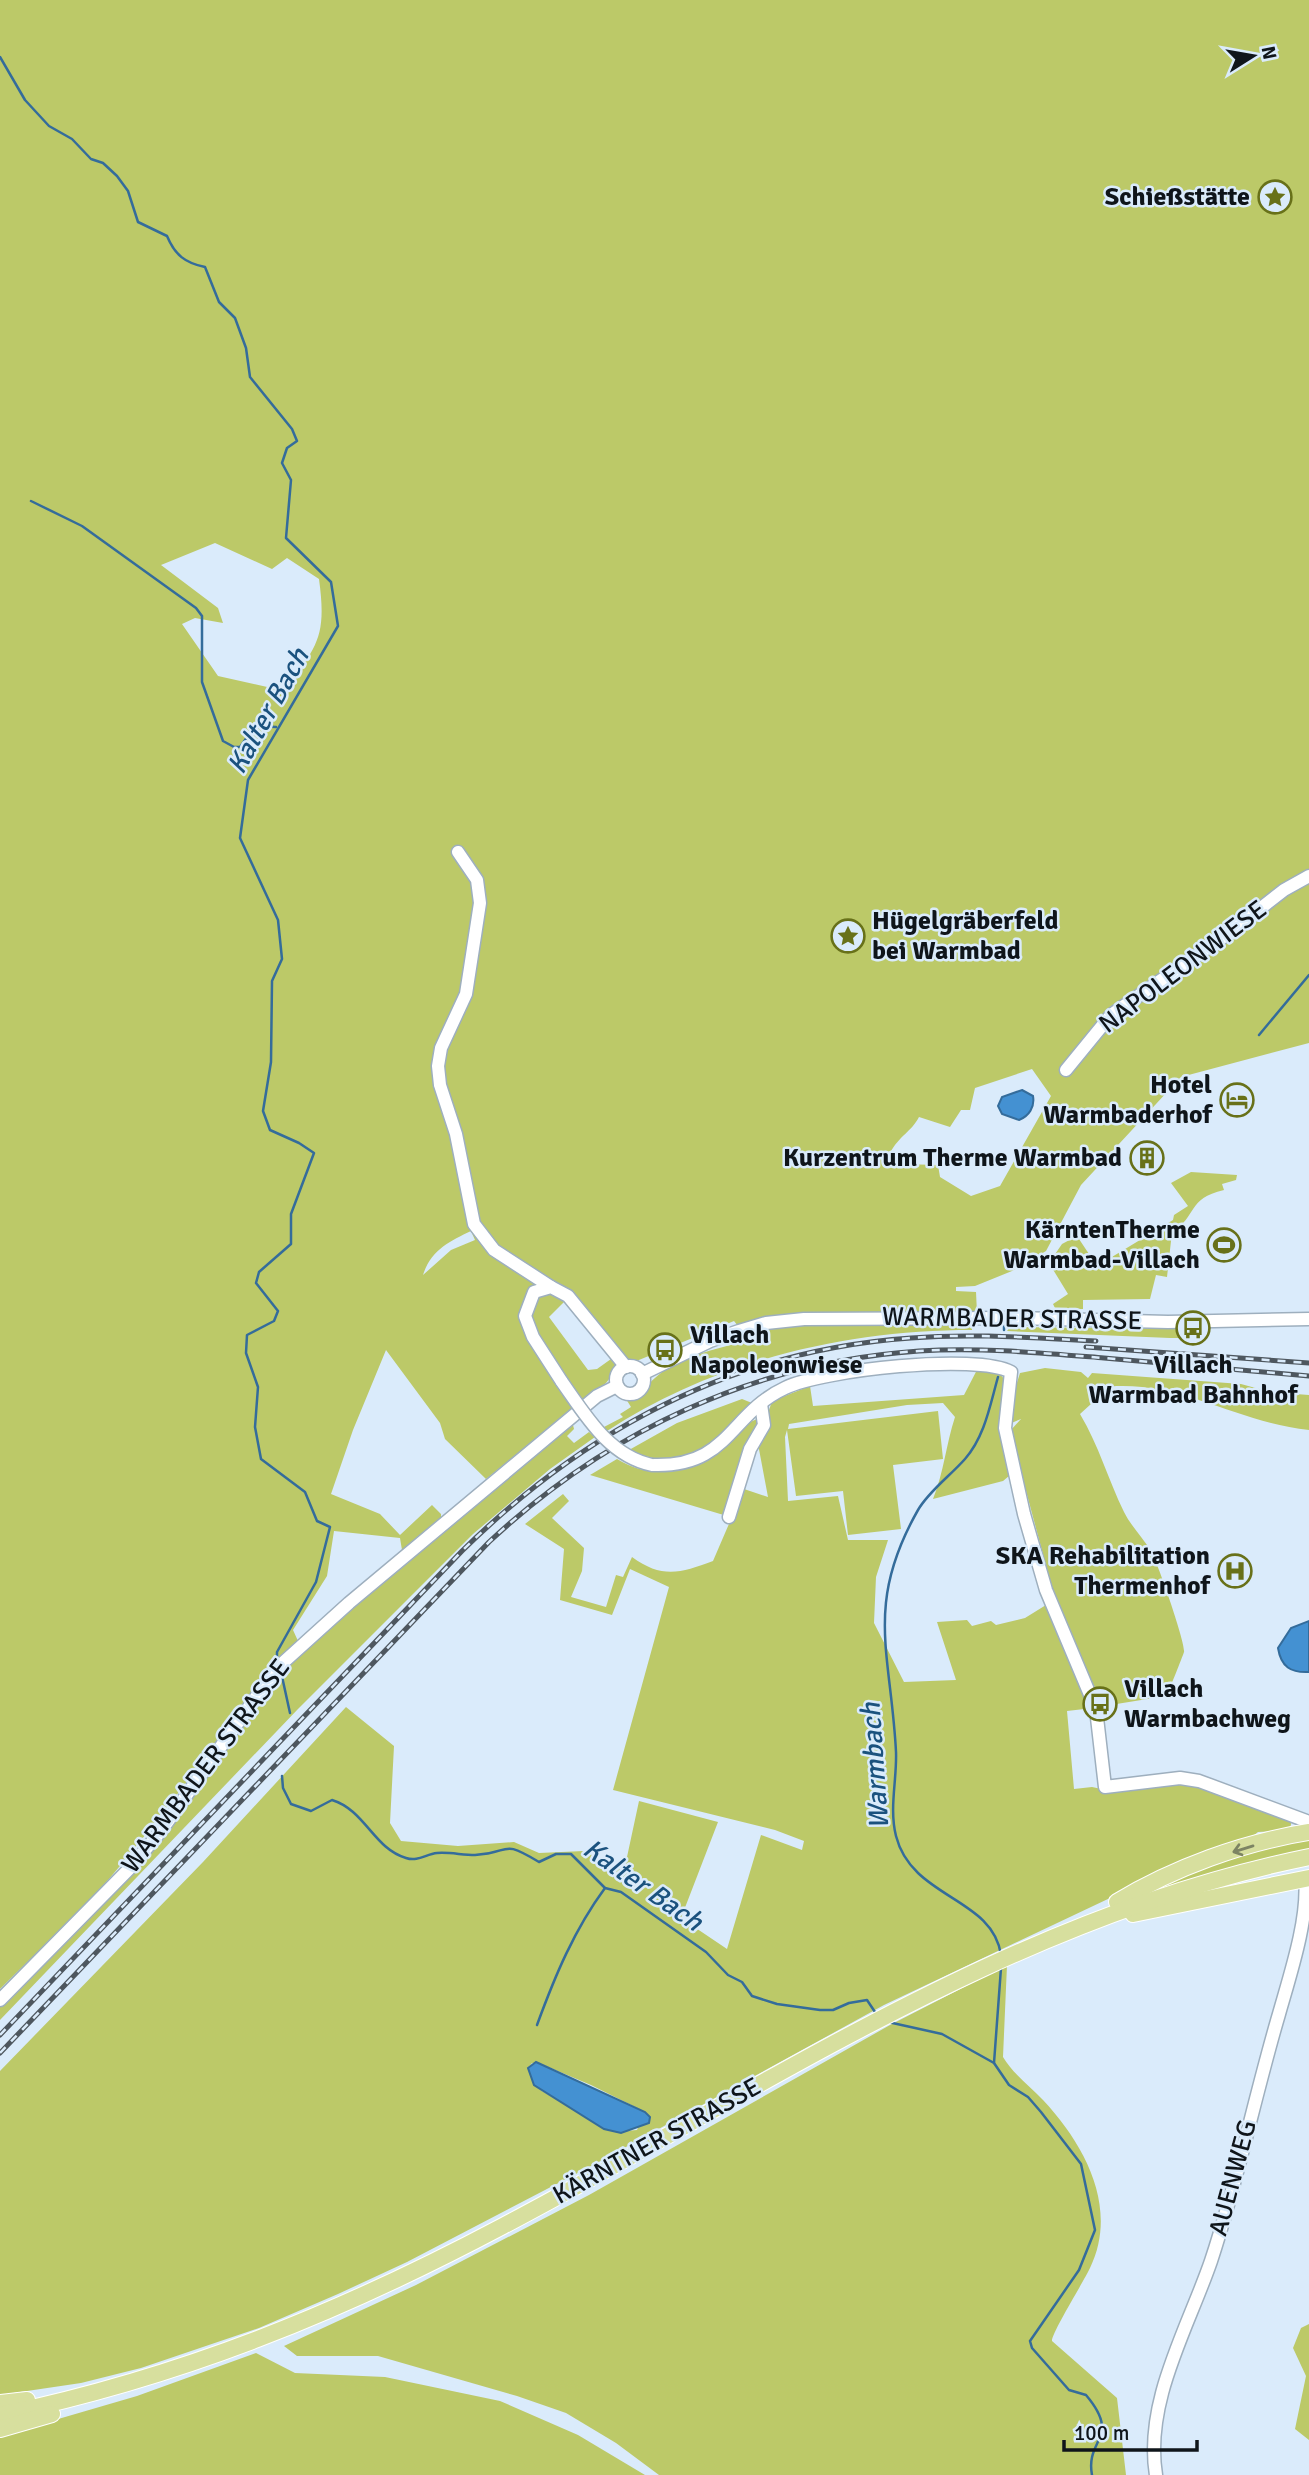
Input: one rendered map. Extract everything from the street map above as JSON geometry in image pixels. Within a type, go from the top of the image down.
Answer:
[{"type":"main road","points":[[1086,1922],[1128,1896],[1198,1864],[1245,1847],[1309,1832]]},
{"type":"main road","name":"KÄRNTNER STRASSE","points":[[0,2415],[85,2397],[172,2372],[260,2339],[406,2275],[579,2185],[891,2011],[984,1965],[1086,1922],[1166,1894],[1306,1857]]},
{"type":"main road","points":[[1086,1922],[1307,1878]]},
{"type":"main road","points":[[0,2403],[50,2397],[67,2401]]},
{"type":"main road","points":[[0,2429],[60,2412],[85,2397]]},
{"type":"street","points":[[458,852],[477,880],[480,902],[466,993],[441,1048],[438,1066],[440,1084],[456,1134],[474,1224],[494,1250],[568,1296],[626,1367],[637,1368],[642,1374]]},
{"type":"street","name":"NAPOLEONWIESE","points":[[1066,1070],[1111,1015],[1229,933],[1284,890],[1309,876]]},
{"type":"street","points":[[551,1287],[534,1292],[525,1316],[533,1338],[597,1430],[634,1461],[652,1465],[674,1466],[713,1451],[761,1404],[786,1387],[827,1376],[906,1366],[993,1364],[1012,1372],[1006,1428],[1024,1514],[1046,1590],[1096,1709],[1105,1787],[1180,1778],[1199,1781],[1309,1822]]},
{"type":"street","name":"WARMBADER STRASSE","points":[[0,2000],[131,1867],[161,1831],[276,1669],[488,1486],[597,1396],[617,1385],[623,1392],[636,1392],[642,1387],[642,1374],[719,1337],[766,1323],[804,1319],[1014,1318],[1168,1322],[1309,1319]]},
{"type":"street","points":[[617,1385],[617,1377],[626,1367]]},
{"type":"street","points":[[729,1517],[750,1449],[764,1425],[761,1404]]},
{"type":"street","name":"AUENWEG","points":[[1156,2475],[1153,2442],[1158,2409],[1211,2260],[1289,1978],[1309,1898],[1307,1878]]},
{"type":"green space","points":[[0,0],[1309,0],[1309,1043],[1181,1077],[1081,1185],[1046,1251],[1012,1271],[975,1286],[956,1287],[956,1291],[976,1292],[977,1313],[738,1326],[734,1321],[617,1369],[606,1383],[486,1479],[445,1439],[440,1423],[386,1350],[353,1430],[331,1494],[380,1514],[400,1535],[432,1505],[441,1514],[441,1520],[395,1559],[402,1550],[400,1538],[334,1531],[327,1576],[293,1630],[298,1641],[109,1879],[0,1989]],"holes":[[[215,543],[272,569],[287,558],[319,579],[322,615],[317,640],[285,691],[218,676],[182,624],[195,618],[223,623],[218,608],[161,565]],[[1032,1069],[1051,1096],[1000,1186],[971,1196],[940,1177],[938,1165],[900,1164],[890,1153],[919,1117],[950,1127],[961,1110],[970,1110],[975,1088]],[[471,1231],[475,1240],[451,1250],[423,1275],[431,1259],[449,1243]],[[565,1301],[611,1359],[597,1369],[588,1370],[549,1317]]]},
{"type":"green space","points":[[1191,1172],[1237,1175],[1236,1180],[1222,1184],[1224,1190],[1198,1203],[1186,1220],[1172,1232],[1167,1277],[1156,1275],[1150,1299],[1083,1300],[1083,1309],[1056,1310],[1053,1304],[1068,1294],[1049,1263],[1062,1244],[1077,1236],[1097,1266],[1173,1220],[1174,1215],[1188,1206],[1171,1183]]},
{"type":"green space","points":[[972,1321],[972,1330],[876,1336],[782,1354],[691,1386],[607,1431],[604,1427],[623,1417],[620,1414],[631,1407],[626,1399],[642,1393],[652,1380],[665,1370],[710,1350],[759,1338],[763,1329],[796,1324]]},
{"type":"green space","points":[[1010,1327],[1196,1329],[1195,1338],[1170,1338],[1007,1331]]},
{"type":"green space","points":[[978,1368],[997,1371],[1007,1382],[1009,1476],[1003,1481],[933,1499],[955,1417],[943,1403],[907,1405],[789,1424],[788,1429],[938,1411],[943,1459],[893,1465],[901,1529],[848,1535],[843,1491],[796,1496],[787,1430],[785,1437],[788,1501],[838,1496],[848,1540],[888,1540],[876,1577],[874,1623],[904,1682],[956,1680],[937,1622],[967,1620],[972,1626],[991,1621],[996,1625],[1025,1618],[1046,1605],[1093,1708],[1067,1711],[1074,1789],[1092,1787],[1116,1792],[1187,1784],[1292,1818],[1290,1830],[1258,1832],[1253,1836],[1253,1842],[1184,1863],[884,2005],[595,2164],[407,2262],[338,2294],[259,2328],[141,2368],[81,2383],[0,2395],[0,2071],[203,1862],[346,1707],[394,1746],[390,1823],[401,1841],[458,1846],[514,1842],[539,1853],[584,1851],[624,1871],[639,1801],[718,1822],[681,1918],[727,1949],[761,1835],[802,1850],[804,1841],[775,1830],[613,1790],[669,1587],[630,1569],[612,1615],[560,1600],[564,1549],[525,1524],[563,1494],[569,1501],[552,1518],[584,1548],[582,1571],[571,1597],[606,1607],[616,1575],[623,1577],[632,1557],[653,1569],[672,1572],[713,1561],[744,1489],[768,1497],[758,1444],[772,1401],[810,1386],[813,1406],[964,1395]],"holes":[[[532,2063],[541,2064],[645,2112],[637,2130],[614,2132],[542,2091],[534,2085],[528,2068]]]},
{"type":"green space","points":[[1045,1368],[1081,1372],[1088,1378],[1092,1373],[1241,1384],[1270,1392],[1309,1395],[1309,1430],[1256,1419],[1178,1394],[1126,1386],[1098,1388],[1091,1404],[1080,1414],[1124,1512],[1154,1558],[1176,1619],[1184,1652],[1166,1696],[1098,1707],[1056,1603],[1010,1431],[1021,1419],[1009,1424],[1020,1373]]},
{"type":"green space","points":[[742,1399],[752,1403],[726,1431],[699,1452],[685,1458],[668,1460],[629,1450],[677,1423]]},
{"type":"green space","points":[[757,1419],[761,1423],[727,1516],[590,1475],[617,1459],[636,1468],[654,1472],[688,1467],[719,1449],[748,1423]]},
{"type":"green space","points":[[573,1425],[574,1429],[567,1436],[574,1443],[589,1432],[595,1437],[550,1469],[473,1534],[298,1709],[0,2020],[0,2005],[118,1887],[273,1678],[358,1603]]},
{"type":"green space","points":[[1288,1840],[1309,1840],[1309,1849],[1146,1893],[1173,1877]]},
{"type":"green space","points":[[1007,1965],[1003,2057],[1043,2100],[1072,2137],[1093,2178],[1099,2200],[1101,2223],[1098,2245],[1090,2268],[1052,2341],[1117,2398],[1126,2475],[659,2475],[616,2443],[566,2413],[517,2396],[378,2356],[297,2356],[284,2346],[416,2285],[589,2195],[890,2025]]},
{"type":"green space","points":[[1309,2324],[1309,2440],[1295,2429],[1306,2376],[1293,2348],[1301,2328]]},
{"type":"green space","points":[[256,2353],[295,2373],[385,2377],[500,2401],[578,2435],[645,2475],[0,2475],[0,2436],[137,2396]]},
{"type":"water","points":[[1022,1090],[1033,1096],[1033,1104],[1028,1114],[1019,1120],[1002,1114],[998,1106],[1002,1097]]},
{"type":"water","points":[[1309,1621],[1309,1672],[1292,1670],[1284,1664],[1278,1648],[1291,1628]]},
{"type":"water","points":[[536,2062],[645,2112],[650,2117],[649,2123],[621,2133],[604,2129],[534,2085],[528,2068]]},
{"type":"waterway","name":"Kalter Bach","points":[[0,57],[25,100],[49,126],[72,139],[91,159],[103,163],[117,176],[128,191],[138,222],[167,236],[177,253],[186,260],[205,267],[219,302],[235,318],[246,348],[250,377],[292,429],[297,441],[287,448],[282,463],[291,480],[286,538],[331,582],[338,626],[248,780],[240,838],[278,920],[282,959],[272,981],[271,1062],[263,1111],[270,1130],[314,1153],[291,1214],[291,1244],[259,1272],[256,1283],[278,1311],[274,1321],[247,1335],[246,1353],[258,1387],[255,1427],[261,1459],[305,1492],[317,1521],[330,1527],[316,1582],[277,1652],[277,1658]]},
{"type":"waterway","points":[[31,501],[82,526],[196,608],[202,616],[202,682],[223,741],[240,747],[255,726],[276,727]]},
{"type":"waterway","points":[[1259,1035],[1309,975]]},
{"type":"waterway","name":"Warmbach","points":[[1004,1325],[1004,1330]]},
{"type":"waterway","name":"Warmbach","points":[[998,1377],[986,1420],[972,1450],[923,1503],[901,1544],[891,1574],[885,1630],[896,1752],[893,1804],[896,1836],[905,1857],[918,1873],[983,1921],[995,1936],[1001,1955]]},
{"type":"waterway","name":"Kalter Bach","points":[[281,1672],[290,1713]]},
{"type":"waterway","name":"Kalter Bach","points":[[282,1776],[283,1788],[291,1804],[311,1811],[332,1800],[343,1805],[386,1847],[406,1858],[437,1853],[487,1854],[511,1849],[539,1862],[556,1854],[571,1854],[605,1888],[621,1892],[706,1952],[728,1975],[742,1982],[752,1996],[777,2004],[820,2010],[833,2010],[849,2003],[867,2000],[877,2015]]},
{"type":"waterway","points":[[537,2025],[566,1954],[605,1888]]},
{"type":"waterway","name":"Warmbach","points":[[1001,1968],[994,2063],[1009,2085],[1028,2097],[1041,2112],[1081,2164],[1095,2230],[1079,2270],[1030,2341],[1032,2348],[1069,2390],[1086,2395],[1096,2409],[1102,2429],[1093,2453],[1092,2475]]},
{"type":"waterway","name":"Kalter Bach","points":[[888,2022],[942,2034],[994,2063]]},
{"type":"railway","points":[[0,2035],[462,1551],[510,1507],[560,1468],[613,1433],[667,1403],[725,1378],[784,1359],[846,1346],[911,1338],[957,1336],[1096,1341]]},
{"type":"railway","points":[[1086,1347],[1309,1363]]},
{"type":"railway","points":[[0,2053],[489,1542],[535,1502],[583,1467],[634,1436],[687,1409],[742,1387],[799,1370],[858,1358],[919,1351],[1035,1353],[1309,1376]]},
{"type":"place","name":"Schießstätte","points":[[1275,197]]},
{"type":"place","name":"Hügelgräberfeld bei Warmbad","points":[[848,936]]},
{"type":"place","name":"Hotel Warmbaderhof","points":[[1237,1100]]},
{"type":"place","name":"Kurzentrum Therme Warmbad","points":[[1147,1158]]},
{"type":"place","name":"KärntenTherme Warmbad-Villach","points":[[1224,1245]]},
{"type":"place","name":"Villach Warmbad Bahnhof","points":[[1193,1328]]},
{"type":"place","name":"Villach Napoleonwiese","points":[[665,1350]]},
{"type":"place","name":"SKA Rehabilitation Thermenhof","points":[[1235,1571]]},
{"type":"place","name":"Villach Warmbachweg","points":[[1100,1704]]}]
